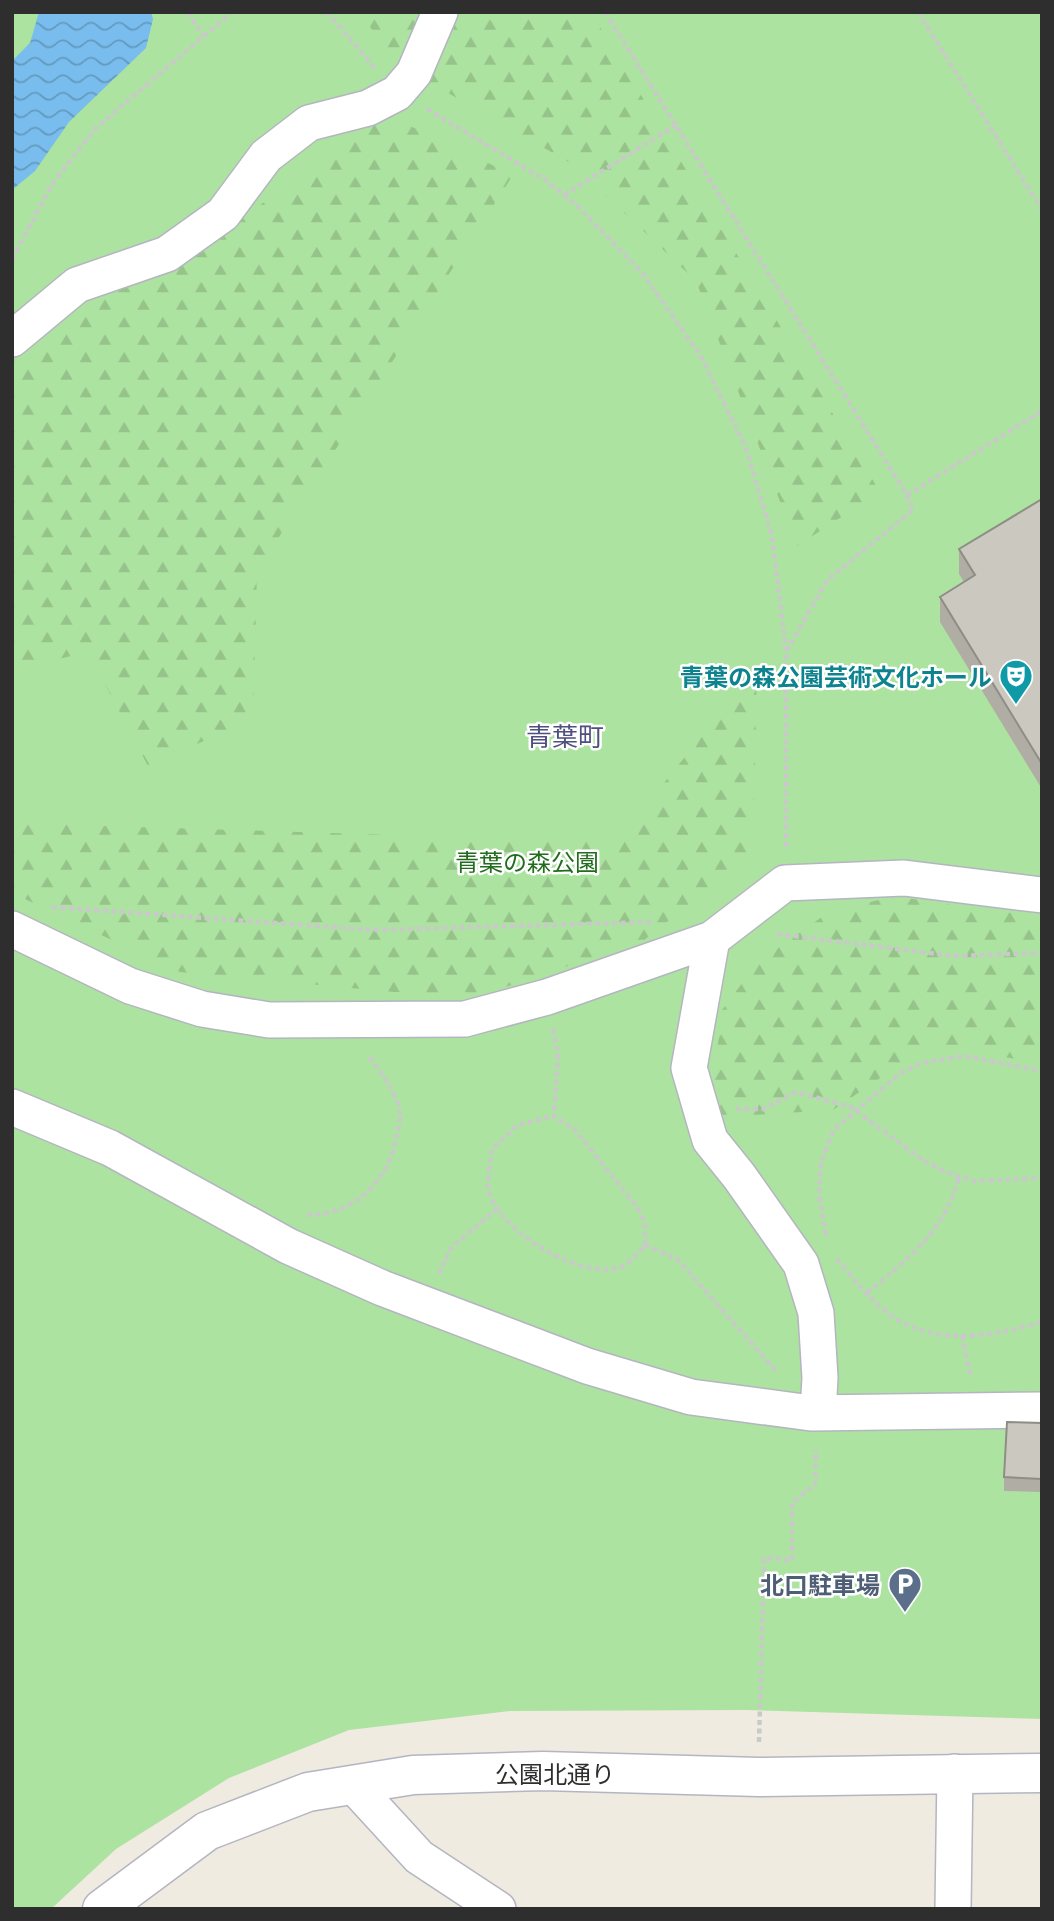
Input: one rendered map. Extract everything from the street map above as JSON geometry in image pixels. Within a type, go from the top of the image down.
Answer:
[{"type":"street","points":[[12,339],[77,285],[167,254],[223,214],[266,156],[309,123],[368,108],[397,93],[414,73],[440,12]]},
{"type":"street","points":[[12,929],[130,986],[202,1009],[269,1020],[465,1018],[547,998],[721,932],[785,883],[904,878],[1042,895]]},
{"type":"street","points":[[721,932],[689,1068],[710,1140],[801,1264],[816,1313],[820,1378],[815,1413]]},
{"type":"street","points":[[12,1107],[110,1148],[288,1246],[434,1307],[587,1366],[691,1397],[815,1413],[1042,1410]]},
{"type":"street","name":"公園北通り","points":[[102,1909],[207,1831],[308,1792],[413,1775],[543,1771],[759,1777],[955,1772],[1042,1773]]},
{"type":"street","points":[[953,1909],[955,1772]]},
{"type":"street","points":[[353,1785],[419,1857],[498,1909]]},
{"type":"path","points":[[188,12],[203,36]]},
{"type":"path","points":[[12,259],[52,184],[95,129],[232,12]]},
{"type":"path","points":[[327,12],[397,93],[547,181],[564,195],[643,274],[700,355],[746,448],[772,536],[786,652],[785,883]]},
{"type":"path","points":[[605,12],[914,510],[827,580],[786,652]]},
{"type":"path","points":[[918,12],[1042,210]]},
{"type":"path","points":[[564,195],[676,125]]},
{"type":"path","points":[[907,495],[1042,411]]},
{"type":"path","points":[[40,906],[374,930],[656,922]]},
{"type":"path","points":[[721,932],[793,937],[954,956],[1042,953]]},
{"type":"path","points":[[547,998],[558,1055],[554,1116]]},
{"type":"path","points":[[298,1215],[333,1212],[364,1195],[374,1188],[394,1150],[400,1116],[385,1077],[364,1049]]},
{"type":"path","points":[[831,1247],[823,1227],[819,1195],[821,1162],[834,1129],[856,1110],[901,1073],[921,1063],[964,1056],[1042,1071]]},
{"type":"path","points":[[700,1109],[763,1110],[796,1092],[856,1110],[924,1161],[959,1177],[997,1182],[1042,1178]]},
{"type":"path","points":[[554,1116],[576,1131],[636,1206],[645,1222],[645,1245],[622,1267],[586,1270],[528,1239],[498,1208],[488,1188],[492,1149],[518,1125],[554,1116]]},
{"type":"path","points":[[867,1293],[920,1250],[953,1201],[959,1177]]},
{"type":"path","points":[[434,1307],[433,1289],[451,1248],[498,1208]]},
{"type":"path","points":[[645,1245],[678,1260],[815,1413],[815,1484],[792,1503],[792,1560],[764,1558],[759,1777]]},
{"type":"path","points":[[835,1256],[878,1305],[905,1323],[940,1337],[978,1335],[1042,1322]]},
{"type":"green space","name":"青葉の森公園","points":[[12,12],[1042,12],[1042,1719],[746,1710],[511,1711],[349,1730],[229,1778],[116,1849],[51,1909],[12,1909]]},
{"type":"green space","points":[[358,12],[591,12],[880,492],[797,546],[696,281],[574,165],[401,66]]},
{"type":"green space","points":[[387,115],[513,175],[257,571],[253,719],[148,766],[88,652],[12,670],[12,363],[68,303],[185,258]]},
{"type":"green space","points":[[757,668],[753,854],[643,941],[470,999],[180,972],[12,893],[12,823],[616,842]]},
{"type":"green space","points":[[895,896],[987,911],[1042,915],[1042,1063],[929,1045],[833,1110],[709,1118],[722,1010],[758,962],[829,912]]},
{"type":"water","points":[[39,12],[151,12],[153,19],[146,48],[69,122],[35,171],[12,190],[12,61],[30,43]]},
{"type":"building","name":"青葉の森公園芸術文化ホール","points":[[1042,499],[1042,764],[940,597],[975,575],[959,549]]},
{"type":"building","points":[[1007,1422],[1042,1423],[1042,1479],[1004,1477]]},
{"type":"place","name":"青葉の森公園芸術文化ホール","points":[[1016,706]]},
{"type":"place","name":"北口駐車場","points":[[905,1614]]},
{"type":"district","name":"青葉町","points":[[565,735]]}]
